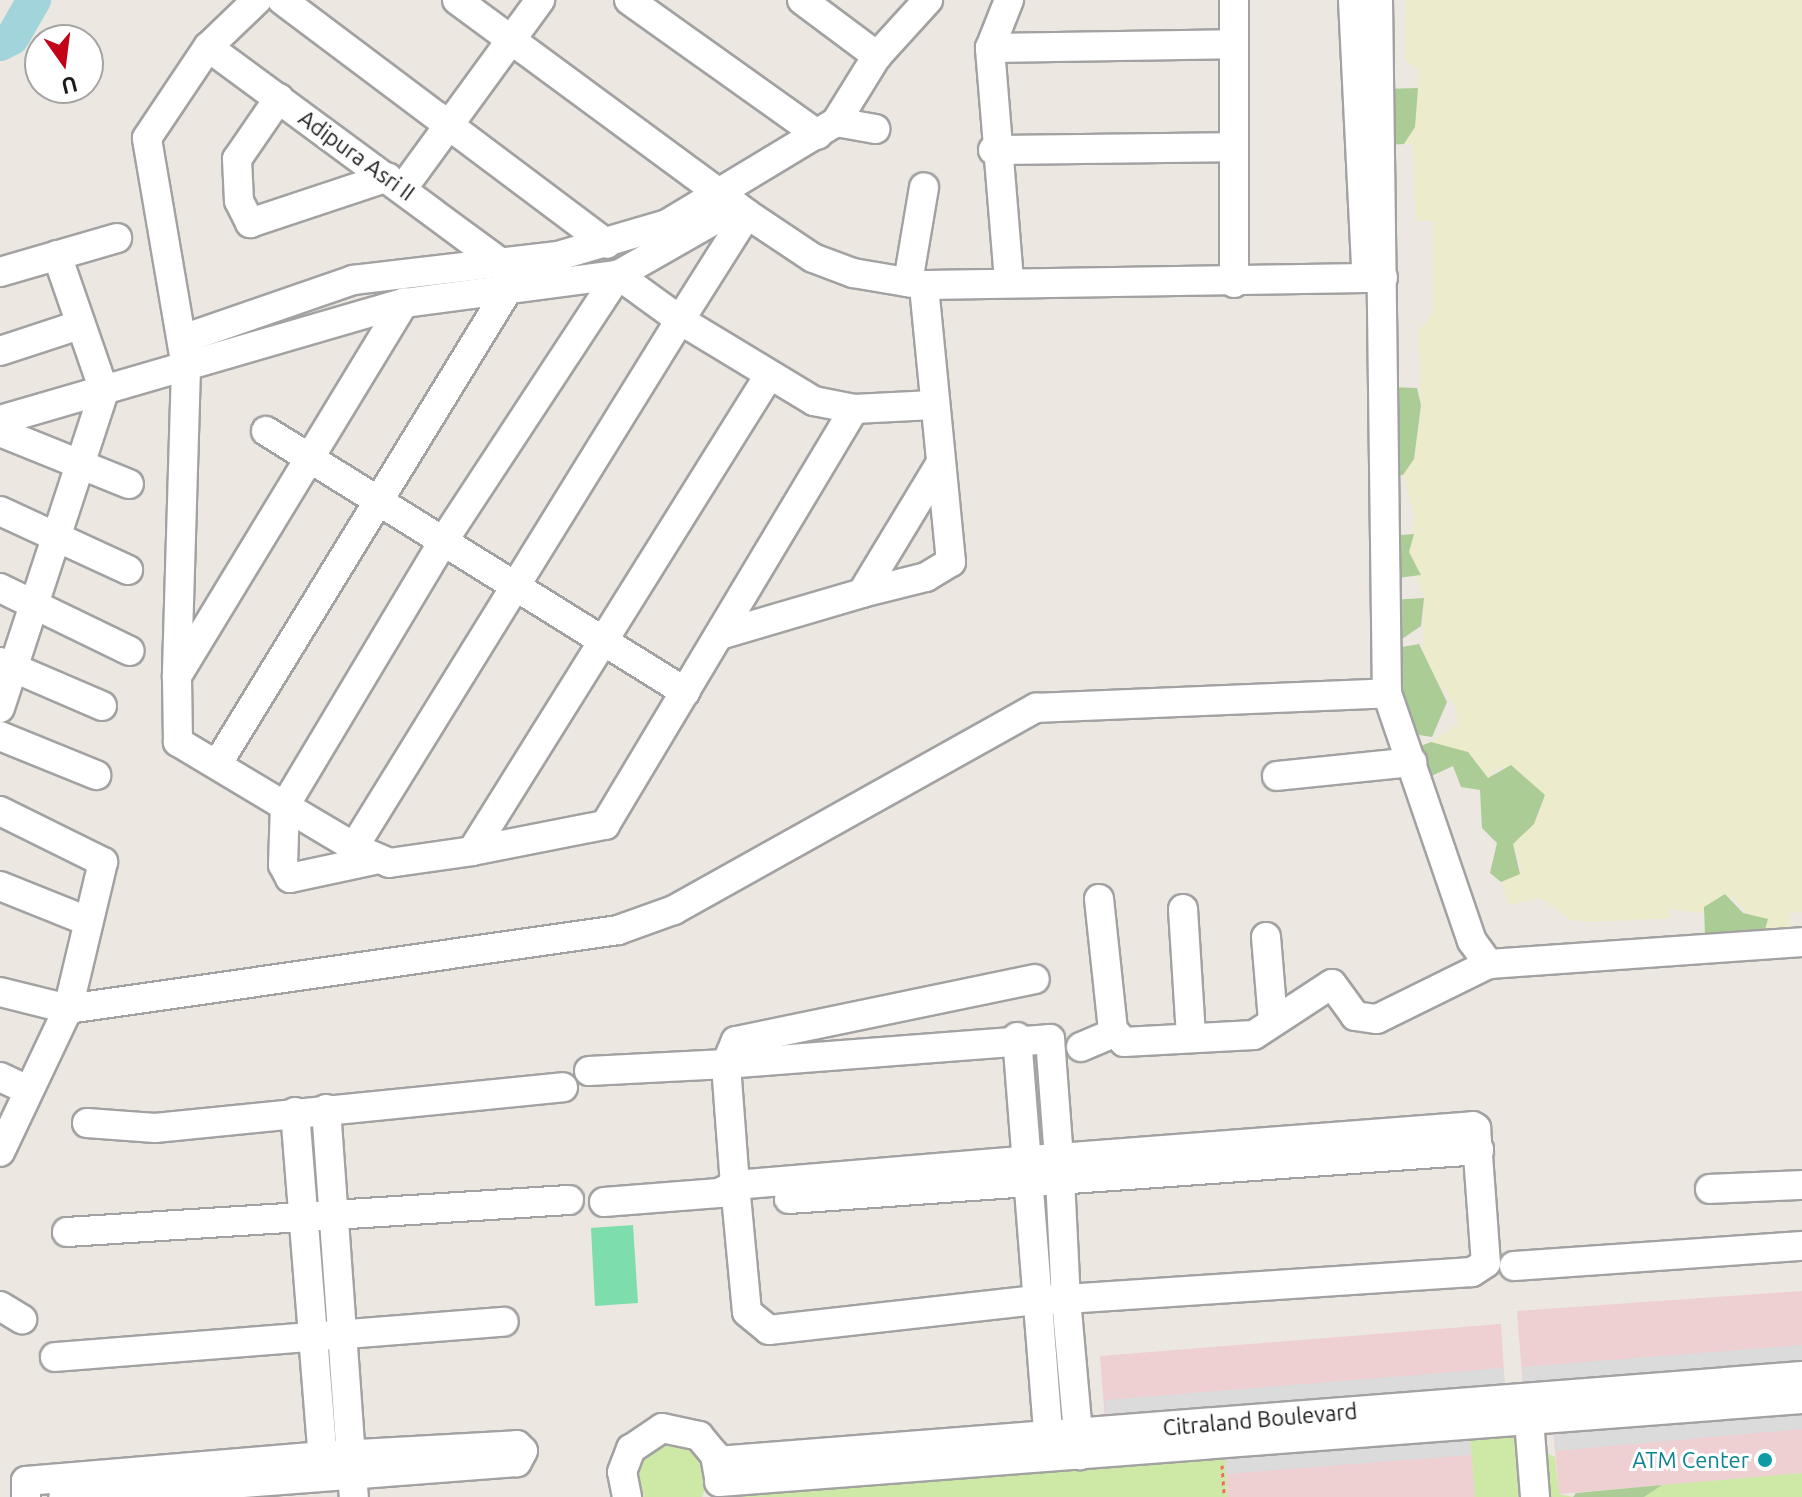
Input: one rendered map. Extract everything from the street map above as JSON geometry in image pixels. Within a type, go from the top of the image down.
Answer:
[{"type":"street","points":[[257,0],[208,47],[147,138],[184,353],[174,736],[364,854]]},
{"type":"street","points":[[282,0],[453,123],[607,244]]},
{"type":"street","points":[[457,0],[735,205],[813,258],[916,284],[1009,280],[1375,287]]},
{"type":"street","points":[[279,98],[237,159],[239,201],[250,223],[396,183],[453,123],[540,0]]},
{"type":"street","points":[[629,0],[827,128],[875,129]]},
{"type":"street","points":[[802,0],[877,56]]},
{"type":"street","points":[[854,409],[723,634],[599,830],[472,851],[364,854],[290,878],[283,865],[285,806],[444,540],[618,275],[735,205],[827,128],[877,56],[928,0]]},
{"type":"street","points":[[1009,0],[990,48],[993,150],[1009,280]]},
{"type":"street","points":[[1234,0],[1234,283]]},
{"type":"street","points":[[1353,0],[1375,287]]},
{"type":"street","points":[[1378,0],[1375,287],[1387,693],[1472,941],[1489,964]]},
{"type":"street","points":[[990,48],[1233,44]]},
{"type":"street","name":"Adipura Asri II","points":[[208,47],[396,183],[505,278]]},
{"type":"street","points":[[993,150],[1233,147]]},
{"type":"street","points":[[723,634],[926,577],[951,562],[916,284],[924,187]]},
{"type":"street","points":[[184,353],[505,278],[667,224],[735,205]]},
{"type":"street","points":[[364,854],[680,320],[735,205]]},
{"type":"street","points":[[0,272],[117,238]]},
{"type":"street","points":[[0,708],[7,665],[35,604],[104,391],[57,255]]},
{"type":"street","points":[[0,420],[104,391],[353,280],[618,275],[768,377],[814,401],[854,409],[933,405]]},
{"type":"street","points":[[218,763],[381,498],[505,278]]},
{"type":"street","points":[[177,676],[404,303]]},
{"type":"street","points":[[0,351],[79,325]]},
{"type":"street","points":[[472,851],[768,377]]},
{"type":"street","points":[[266,431],[381,498],[686,692]]},
{"type":"street","points":[[0,432],[80,469],[129,484]]},
{"type":"street","points":[[862,593],[939,466]]},
{"type":"street","points":[[0,511],[128,570]]},
{"type":"street","points":[[0,588],[130,651]]},
{"type":"street","points":[[7,665],[102,706]]},
{"type":"street","points":[[0,992],[68,1009],[648,921],[997,724],[1053,703],[1387,693]]},
{"type":"street","points":[[0,736],[96,775]]},
{"type":"street","points":[[1277,776],[1412,762]]},
{"type":"street","points":[[0,811],[102,858],[85,920],[68,1009],[0,1152]]},
{"type":"street","points":[[0,886],[85,920]]},
{"type":"street","points":[[1099,899],[1114,1033]]},
{"type":"street","points":[[1183,909],[1191,1037]]},
{"type":"street","points":[[1266,937],[1273,1021]]},
{"type":"street","points":[[1114,1033],[1128,1042],[1248,1036],[1332,984],[1355,1016],[1377,1019],[1489,964],[1802,942]]},
{"type":"street","points":[[604,1202],[731,1194],[1025,1173],[1252,1155],[1479,1150],[1486,1263],[1472,1272],[1036,1300],[769,1330],[747,1312],[731,1194],[726,1064],[736,1041],[1035,979]]},
{"type":"street","points":[[884,1012],[887,1047]]},
{"type":"street","points":[[1081,1047],[1114,1033]]},
{"type":"street","points":[[1017,1037],[1025,1173],[1049,1446]]},
{"type":"street","points":[[589,1071],[726,1064],[1017,1037],[1052,1042],[1066,1299],[1079,1444]]},
{"type":"street","points":[[0,1077],[28,1090]]},
{"type":"street","points":[[87,1123],[155,1128],[563,1087]]},
{"type":"street","points":[[326,1109],[340,1334],[338,1476]]},
{"type":"street","points":[[295,1112],[309,1336],[338,1476]]},
{"type":"street","points":[[1710,1189],[1802,1185]]},
{"type":"street","points":[[67,1232],[331,1220],[569,1200]]},
{"type":"street","points":[[1514,1266],[1802,1246]]},
{"type":"street","points":[[55,1357],[504,1322]]},
{"type":"street","name":"Citraland Boulevard","points":[[1079,1444],[1219,1444],[1802,1376]]},
{"type":"street","name":"Citraland Boulevard","points":[[627,1497],[625,1460],[650,1432],[687,1431],[717,1480],[1049,1446],[1468,1414],[1529,1420],[1802,1399]]},
{"type":"street","points":[[1529,1420],[1535,1497]]},
{"type":"street","points":[[26,1497],[26,1481],[338,1476],[517,1445],[523,1451],[517,1462],[338,1476],[63,1497]]},
{"type":"path","points":[[1219,1444],[1224,1497]]},
{"type":"shaded area","points":[[1802,1291],[1802,1365],[1523,1387],[1517,1311]]},
{"type":"shaded area","points":[[1501,1324],[1505,1388],[1105,1420],[1100,1356]]},
{"type":"shaded area","points":[[1802,1345],[1802,1362],[1523,1384],[1522,1367]]},
{"type":"shaded area","points":[[1503,1368],[1505,1386],[1106,1417],[1105,1400]]},
{"type":"shaded area","points":[[1802,1409],[1802,1473],[1559,1494],[1553,1429]]},
{"type":"shaded area","points":[[1802,1412],[1802,1429],[1556,1451],[1554,1433]]},
{"type":"shaded area","points":[[1470,1436],[1475,1497],[1228,1497],[1225,1455]]},
{"type":"shaded area","points":[[1469,1438],[1471,1455],[1226,1474],[1225,1456]]},
{"type":"green space","points":[[1406,0],[1802,0],[1802,912],[1790,913],[1791,931],[1764,933],[1733,896],[1703,913],[1670,909],[1670,918],[1594,922],[1571,920],[1540,898],[1509,905],[1501,882],[1522,870],[1513,844],[1538,817],[1545,795],[1500,766],[1488,778],[1468,752],[1431,742],[1458,724],[1455,706],[1422,659],[1424,598],[1409,552],[1415,515],[1403,475],[1414,459],[1421,413],[1419,331],[1433,313],[1433,221],[1416,221],[1413,144],[1404,144],[1415,126],[1419,70],[1405,60]]},
{"type":"green space","points":[[1418,88],[1415,127],[1404,144],[1385,145],[1384,89]]},
{"type":"green space","points":[[1390,387],[1417,388],[1421,405],[1414,459],[1403,475],[1390,475]]},
{"type":"green space","points":[[1414,534],[1409,552],[1421,575],[1390,579],[1389,536]]},
{"type":"green space","points":[[1424,598],[1421,626],[1399,641],[1391,600]]},
{"type":"green space","points":[[1419,644],[1447,702],[1432,737],[1419,735],[1398,701],[1396,648]]},
{"type":"green space","points":[[1431,742],[1468,752],[1488,778],[1511,765],[1545,795],[1534,824],[1513,844],[1520,874],[1501,882],[1490,873],[1497,843],[1482,828],[1480,790],[1461,787],[1453,766],[1427,778],[1415,748]]},
{"type":"green space","points":[[1725,894],[1743,913],[1768,919],[1764,933],[1705,937],[1704,907]]},
{"type":"green space","points":[[633,1225],[638,1303],[595,1306],[591,1228]]},
{"type":"green space","points":[[1519,1432],[1532,1497],[1475,1497],[1470,1437]]},
{"type":"green space","points":[[674,1439],[700,1452],[709,1479],[702,1497],[640,1497],[634,1473],[647,1448]]},
{"type":"green space","points":[[1537,1448],[1555,1457],[1559,1494],[1573,1497],[1539,1497]]},
{"type":"green space","points":[[1225,1455],[1228,1497],[728,1497],[730,1491]]},
{"type":"green space","points":[[1802,1473],[1802,1497],[1644,1497],[1662,1485]]},
{"type":"green space","points":[[1662,1485],[1644,1497],[1573,1497],[1576,1493]]},
{"type":"waterway","points":[[0,44],[12,38],[34,0]]},
{"type":"place","name":"ATM Center","points":[[1765,1460]]}]
